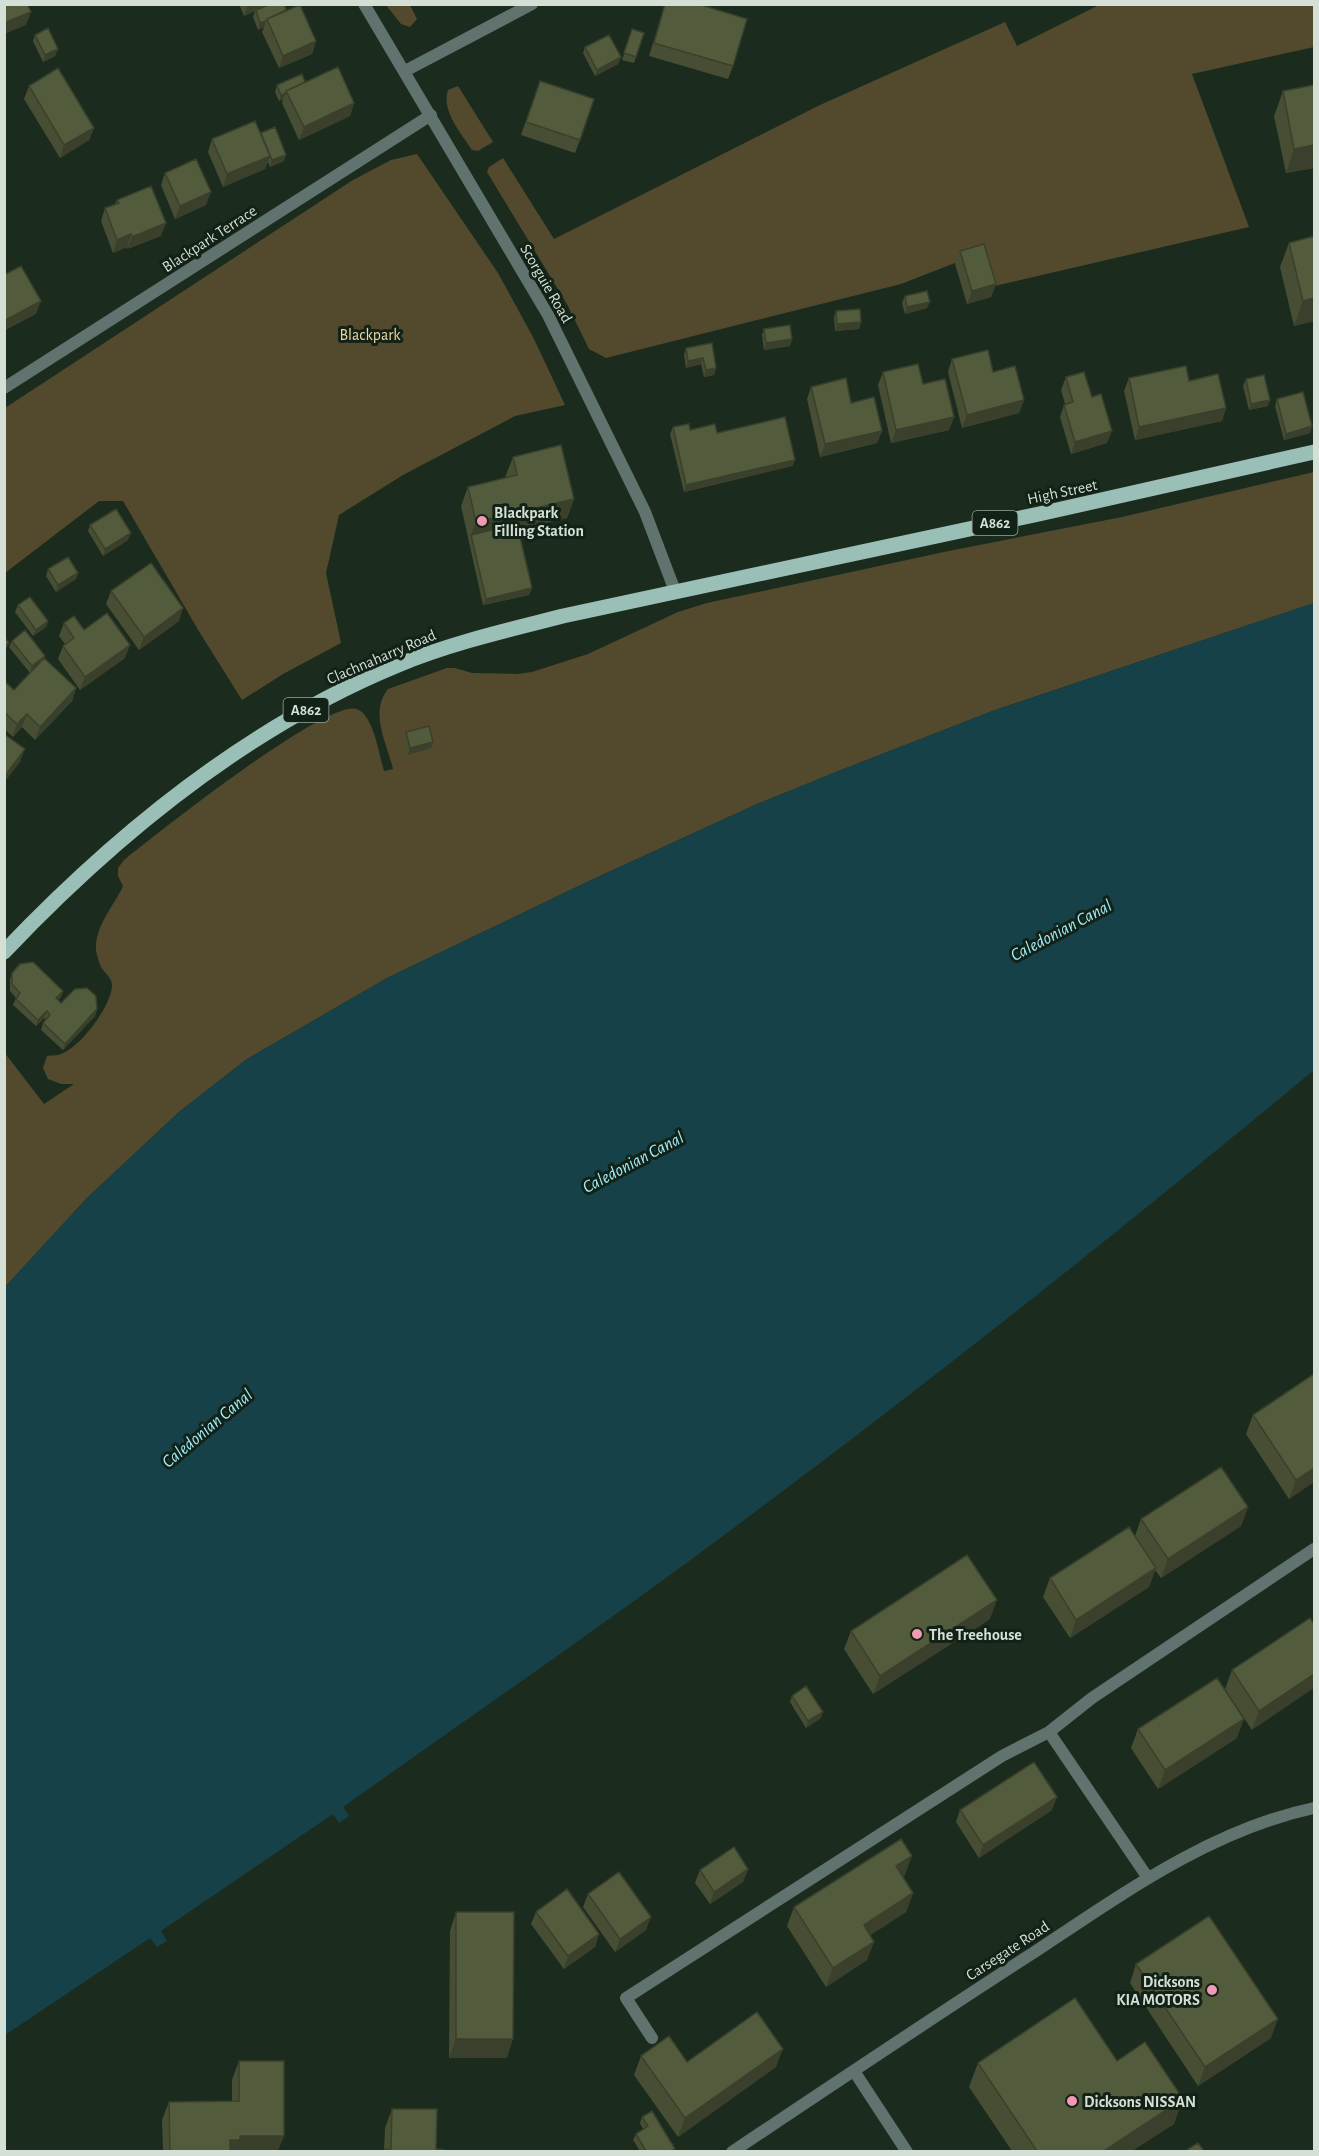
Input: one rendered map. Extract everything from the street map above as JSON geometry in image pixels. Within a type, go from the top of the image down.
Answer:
[{"type":"main road","name":"High Street","points":[[675,591],[1039,514],[1314,452]]},
{"type":"main road","name":"Clachnaharry Road","points":[[4,952],[84,873],[132,830],[183,790],[256,739],[337,693],[398,665],[493,634],[675,591]]},
{"type":"street","name":"Scorguie Road","points":[[364,4],[548,315],[645,512],[675,591]]},
{"type":"street","points":[[405,71],[532,4]]},
{"type":"street","name":"Blackpark Terrace","points":[[4,388],[430,115]]},
{"type":"street","points":[[652,2038],[626,1998],[1002,1756],[1049,1732],[1092,1698],[1314,1549]]},
{"type":"street","points":[[1049,1732],[1148,1878]]},
{"type":"street","name":"Carsegate Road","points":[[732,2151],[1148,1878],[1222,1838],[1281,1815],[1314,1808]]},
{"type":"street","points":[[854,2071],[907,2151]]},
{"type":"green space","points":[[386,5],[410,5],[417,19],[410,27],[401,24]]},
{"type":"green space","points":[[1099,5],[1314,5],[1314,47],[1192,74],[1249,227],[990,287],[978,254],[901,284],[606,358],[589,349],[567,304],[487,172],[489,167],[503,158],[554,239],[820,105],[1005,22],[1017,46]]},
{"type":"green space","points":[[458,86],[493,142],[478,151],[472,150],[447,106],[448,90]]},
{"type":"green space","name":"Blackpark","points":[[417,154],[498,273],[534,339],[565,405],[515,416],[403,475],[339,515],[326,573],[341,643],[283,674],[242,700],[123,501],[99,501],[5,573],[5,408],[353,180],[391,160]]},
{"type":"green space","points":[[1314,472],[1314,603],[995,710],[841,770],[757,804],[589,881],[387,978],[247,1059],[179,1112],[87,1198],[5,1287],[4,1052],[44,1104],[74,1084],[61,1084],[48,1079],[43,1068],[47,1056],[59,1055],[69,1050],[86,1035],[101,1014],[110,994],[111,981],[100,964],[96,944],[103,920],[123,886],[118,876],[118,868],[124,860],[169,825],[240,771],[278,746],[340,711],[357,709],[368,719],[372,727],[384,771],[393,769],[381,728],[380,708],[383,698],[388,689],[447,668],[472,673],[532,672],[588,654],[678,612],[707,603],[944,552],[1122,517]]},
{"type":"water","name":"Caledonian Canal","points":[[1314,603],[1314,1070],[1024,1305],[802,1477],[632,1603],[343,1807],[349,1816],[339,1823],[333,1814],[161,1931],[167,1941],[157,1947],[150,1938],[5,2035],[5,1287],[87,1198],[179,1112],[247,1059],[387,978],[589,881],[757,804],[841,770],[995,710]]},
{"type":"building","points":[[4,4],[27,4],[31,12],[4,23]]},
{"type":"building","points":[[271,4],[284,4],[286,10],[260,23],[256,10]]},
{"type":"building","points":[[665,4],[698,4],[747,19],[733,66],[654,43]]},
{"type":"building","points":[[300,5],[316,41],[283,56],[267,19]]},
{"type":"building","points":[[48,28],[58,49],[45,55],[35,35]]},
{"type":"building","points":[[632,29],[644,33],[636,57],[624,53]]},
{"type":"building","points":[[609,35],[621,57],[597,70],[585,47]]},
{"type":"building","points":[[338,67],[354,103],[304,127],[286,91]]},
{"type":"building","points":[[58,68],[94,128],[64,145],[29,86]]},
{"type":"building","points":[[302,74],[305,82],[281,95],[277,85]]},
{"type":"building","points":[[540,81],[594,99],[580,140],[526,122]]},
{"type":"building","points":[[1314,85],[1314,145],[1294,149],[1283,91]]},
{"type":"building","points":[[255,121],[270,156],[227,174],[212,139]]},
{"type":"building","points":[[275,127],[286,155],[272,160],[261,133]]},
{"type":"building","points":[[196,159],[211,192],[180,206],[165,173]]},
{"type":"building","points":[[151,186],[166,223],[132,237],[131,234],[117,240],[105,208],[119,203],[117,200]]},
{"type":"building","points":[[1314,236],[1314,298],[1303,301],[1289,243]]},
{"type":"building","points":[[984,244],[996,284],[972,291],[960,251]]},
{"type":"building","points":[[21,266],[41,301],[4,321],[4,275]]},
{"type":"building","points":[[927,291],[930,302],[907,307],[905,296]]},
{"type":"building","points":[[860,309],[861,322],[837,324],[836,311]]},
{"type":"building","points":[[790,325],[792,339],[766,343],[764,329]]},
{"type":"building","points":[[712,343],[716,368],[706,370],[703,358],[688,361],[686,348]]},
{"type":"building","points":[[988,350],[993,372],[1015,366],[1024,400],[967,415],[952,359]]},
{"type":"building","points":[[918,364],[923,384],[945,379],[954,417],[896,430],[883,372]]},
{"type":"building","points":[[1186,366],[1189,381],[1218,374],[1226,408],[1139,427],[1129,378]]},
{"type":"building","points":[[1084,372],[1092,397],[1101,394],[1112,431],[1075,442],[1064,405],[1073,402],[1066,377]]},
{"type":"building","points":[[1264,375],[1270,400],[1251,404],[1246,379]]},
{"type":"building","points":[[846,378],[851,403],[874,397],[882,431],[825,444],[811,387]]},
{"type":"building","points":[[1303,392],[1312,426],[1286,434],[1277,399]]},
{"type":"building","points":[[785,417],[795,460],[686,485],[673,427],[689,424],[690,430],[715,424],[717,433]]},
{"type":"building","points":[[561,445],[574,499],[476,522],[468,487],[517,475],[513,457]]},
{"type":"building","points":[[116,509],[131,533],[105,549],[90,525]]},
{"type":"building","points":[[517,524],[532,588],[486,599],[471,535]]},
{"type":"building","points":[[68,557],[78,573],[58,585],[48,569]]},
{"type":"building","points":[[151,563],[183,608],[144,637],[111,591]]},
{"type":"building","points":[[30,597],[48,621],[36,630],[18,605]]},
{"type":"building","points":[[107,613],[130,645],[85,677],[63,646],[74,638],[64,623],[74,616],[84,630]]},
{"type":"building","points":[[25,630],[45,656],[32,666],[12,641]]},
{"type":"building","points":[[44,658],[76,688],[40,727],[27,714],[17,724],[4,712],[4,681],[14,690]]},
{"type":"building","points":[[429,726],[433,742],[410,748],[406,732]]},
{"type":"building","points":[[4,734],[25,749],[4,777]]},
{"type":"building","points":[[33,962],[63,991],[56,998],[61,1003],[75,989],[87,988],[96,996],[97,1009],[65,1044],[43,1023],[50,1015],[47,1011],[38,1020],[16,999],[20,993],[12,984],[12,973],[20,964]]},
{"type":"building","points":[[1314,1374],[1314,1468],[1296,1480],[1253,1415]]},
{"type":"building","points":[[1221,1467],[1248,1507],[1168,1559],[1141,1519]]},
{"type":"building","points":[[1129,1527],[1156,1568],[1076,1620],[1050,1578]]},
{"type":"building","name":"The Treehouse","points":[[967,1555],[997,1600],[880,1676],[851,1631]]},
{"type":"building","points":[[1310,1618],[1314,1624],[1314,1674],[1259,1711],[1232,1670]]},
{"type":"building","points":[[1217,1678],[1244,1719],[1165,1770],[1138,1729]]},
{"type":"building","points":[[806,1686],[823,1712],[808,1721],[792,1696]]},
{"type":"building","points":[[1034,1762],[1057,1797],[983,1845],[960,1810]]},
{"type":"building","points":[[901,1839],[912,1856],[896,1866],[913,1893],[864,1925],[874,1942],[833,1968],[794,1907]]},
{"type":"building","points":[[734,1847],[748,1869],[714,1892],[700,1870]]},
{"type":"building","points":[[619,1872],[651,1917],[620,1939],[588,1894]]},
{"type":"building","points":[[567,1889],[599,1934],[568,1956],[536,1912]]},
{"type":"building","points":[[456,1912],[514,1912],[513,2039],[456,2039]]},
{"type":"building","points":[[1209,1916],[1278,2019],[1205,2067],[1136,1964]]},
{"type":"building","points":[[1075,1998],[1117,2061],[1145,2042],[1183,2099],[1104,2151],[1037,2151],[978,2063]]},
{"type":"building","points":[[757,2012],[783,2049],[685,2118],[641,2056],[669,2036],[687,2062]]},
{"type":"building","points":[[239,2061],[284,2061],[284,2136],[240,2136],[240,2140],[230,2140],[230,2151],[170,2151],[169,2102],[239,2101]]},
{"type":"building","points":[[392,2109],[437,2109],[436,2149],[445,2151],[385,2151],[385,2149],[391,2149]]},
{"type":"building","points":[[652,2111],[675,2149],[646,2151],[636,2134],[648,2126],[642,2117]]},
{"type":"building","points":[[1198,2143],[1204,2151],[1185,2151]]},
{"type":"place","name":"Blackpark Filling Station","points":[[482,521]]},
{"type":"place","name":"The Treehouse","points":[[917,1634]]},
{"type":"place","name":"Dicksons KIA MOTORS","points":[[1212,1990]]},
{"type":"place","name":"Dicksons NISSAN","points":[[1072,2101]]}]
